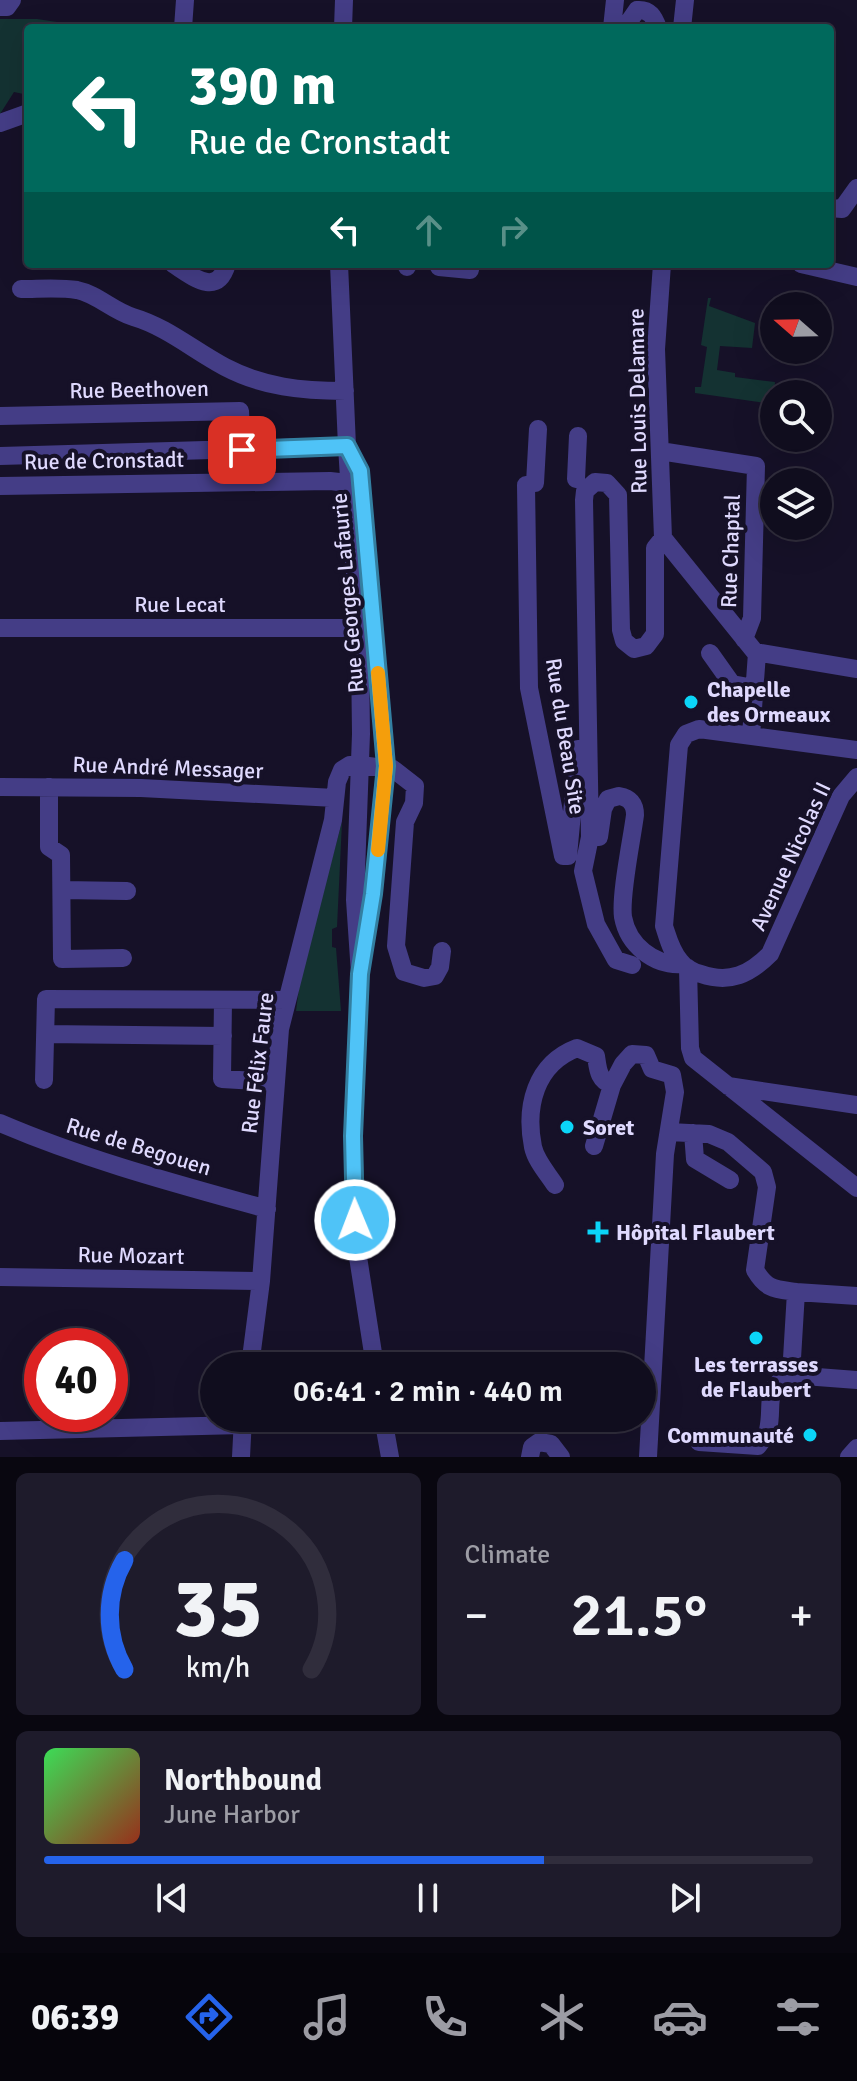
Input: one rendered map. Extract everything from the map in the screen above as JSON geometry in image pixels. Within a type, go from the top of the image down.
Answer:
[{"type":"street","points":[[0,7],[7,7],[12,0]]},
{"type":"street","points":[[183,24],[185,0]]},
{"type":"street","points":[[343,24],[344,0]]},
{"type":"street","points":[[612,24],[615,0]]},
{"type":"street","points":[[682,24],[685,0]]},
{"type":"street","points":[[629,24],[637,10],[644,10],[652,14],[656,24]]},
{"type":"street","points":[[0,123],[24,114]]},
{"type":"street","points":[[834,208],[842,209],[857,188]]},
{"type":"street","points":[[179,268],[202,283],[211,282],[224,274],[226,268]]},
{"type":"street","points":[[339,268],[345,418]]},
{"type":"street","points":[[449,268],[470,268]]},
{"type":"street","name":"Rue Louis Delamare","points":[[587,724],[584,500],[588,487],[598,482],[612,486],[618,495],[621,630],[624,641],[634,649],[646,646],[655,634],[655,548],[663,538],[656,349],[662,268]]},
{"type":"street","points":[[818,268],[857,277]]},
{"type":"street","points":[[21,289],[74,289],[87,293],[133,317],[169,331],[223,366],[262,383],[307,391],[345,391]]},
{"type":"street","name":"Rue Beethoven","points":[[0,416],[240,411],[242,450]]},
{"type":"street","name":"Rue Georges Lafaurie","points":[[345,418],[359,628],[360,765],[355,900],[360,974],[354,1108],[355,1220],[373,1352]]},
{"type":"street","name":"Rue Georges Lafaurie","points":[[345,418],[355,443],[360,471],[386,766],[373,894],[360,974]]},
{"type":"street","name":"Rue du Beau Site","points":[[538,429],[530,484],[529,688],[563,856],[568,856],[578,747],[587,724]]},
{"type":"street","points":[[576,479],[578,436]]},
{"type":"street","points":[[347,446],[360,471]]},
{"type":"street","name":"Rue de Cronstadt","points":[[0,456],[347,446]]},
{"type":"street","name":"Rue Chaptal","points":[[660,451],[756,466],[750,646]]},
{"type":"street","name":"Rue de Cronstadt","points":[[0,486],[330,481],[339,482],[349,490]]},
{"type":"street","points":[[663,538],[680,570],[750,646],[857,669]]},
{"type":"street","name":"Rue Lecat","points":[[0,628],[359,628]]},
{"type":"street","points":[[750,646],[754,688],[751,736]]},
{"type":"street","points":[[710,653],[732,684],[754,688]]},
{"type":"street","points":[[587,724],[590,837],[583,871],[596,924],[609,950],[616,960],[632,965]]},
{"type":"street","points":[[857,750],[699,729],[686,734],[679,745],[664,926],[672,950],[685,966],[693,1058],[857,1188]]},
{"type":"street","name":"Rue Félix Faure","points":[[252,1352],[261,1281],[280,1029],[333,820],[337,782],[342,770],[350,765],[360,765]]},
{"type":"street","points":[[360,765],[386,766],[402,774],[415,786],[414,803],[405,822],[396,946],[404,972],[424,978],[435,976],[442,951]]},
{"type":"street","name":"Avenue Nicolas II","points":[[590,892],[603,809],[613,797],[625,797],[635,807],[623,906],[626,928],[633,940],[656,960],[668,965],[685,966],[710,977],[725,979],[742,976],[770,954],[841,796],[857,777]]},
{"type":"street","name":"Rue André Messager","points":[[0,787],[141,788],[335,798]]},
{"type":"street","points":[[49,787],[49,847],[61,855],[62,959],[123,958]]},
{"type":"street","points":[[62,890],[127,891]]},
{"type":"street","points":[[44,1080],[46,999],[287,1000]]},
{"type":"street","points":[[223,1000],[222,1079],[276,1082]]},
{"type":"street","points":[[45,1034],[223,1036]]},
{"type":"street","points":[[555,1185],[533,1149],[531,1106],[534,1087],[545,1069],[566,1052],[577,1048],[596,1056],[600,1075],[604,1082],[612,1085]]},
{"type":"street","points":[[594,1146],[612,1085],[632,1054],[646,1055],[652,1069],[672,1075],[675,1092],[665,1154],[648,1457]]},
{"type":"street","points":[[725,1085],[857,1105]]},
{"type":"street","name":"Rue de Begouen","points":[[0,1123],[43,1142],[133,1171],[267,1209]]},
{"type":"street","points":[[669,1132],[709,1134],[728,1142],[763,1172],[767,1187],[755,1270],[762,1282],[773,1288],[796,1292],[857,1296]]},
{"type":"street","points":[[693,1133],[695,1159],[730,1180]]},
{"type":"street","name":"Rue Mozart","points":[[0,1277],[261,1281]]},
{"type":"street","points":[[791,1375],[796,1292]]},
{"type":"street","points":[[699,1442],[758,1446],[767,1433],[771,1390],[781,1379],[791,1375],[857,1380]]},
{"type":"street","points":[[0,1431],[200,1424]]},
{"type":"street","points":[[241,1457],[242,1432]]},
{"type":"street","points":[[386,1432],[390,1457]]},
{"type":"street","points":[[530,1457],[532,1447],[539,1442],[551,1444],[561,1457]]},
{"type":"street","points":[[849,1457],[857,1448]]},
{"type":"green space","points":[[0,19],[37,19],[70,24],[24,24],[24,94],[14,92],[0,114]]},
{"type":"green space","points":[[708,298],[711,298],[709,306],[755,323],[752,348],[720,346],[717,370],[735,373],[735,377],[760,380],[760,402],[695,393],[695,387],[701,387],[707,347],[701,345]]},
{"type":"green space","points":[[342,822],[337,927],[332,929],[341,1011],[296,1011],[301,973]]},
{"type":"slow traffic","points":[[378,673],[386,766],[378,850]]},
{"type":"place","name":"Chapelle des Ormeaux","points":[[691,702]]},
{"type":"place","name":"Soret","points":[[567,1127]]},
{"type":"place","name":"Hôpital Flaubert","points":[[598,1232]]},
{"type":"place","name":"Les terrasses de Flaubert","points":[[756,1338]]},
{"type":"place","name":"Communauté","points":[[810,1435]]},
{"type":"route","points":[[242,450],[347,446],[360,471],[386,766],[373,894],[360,974],[353,1136],[355,1220]]}]
